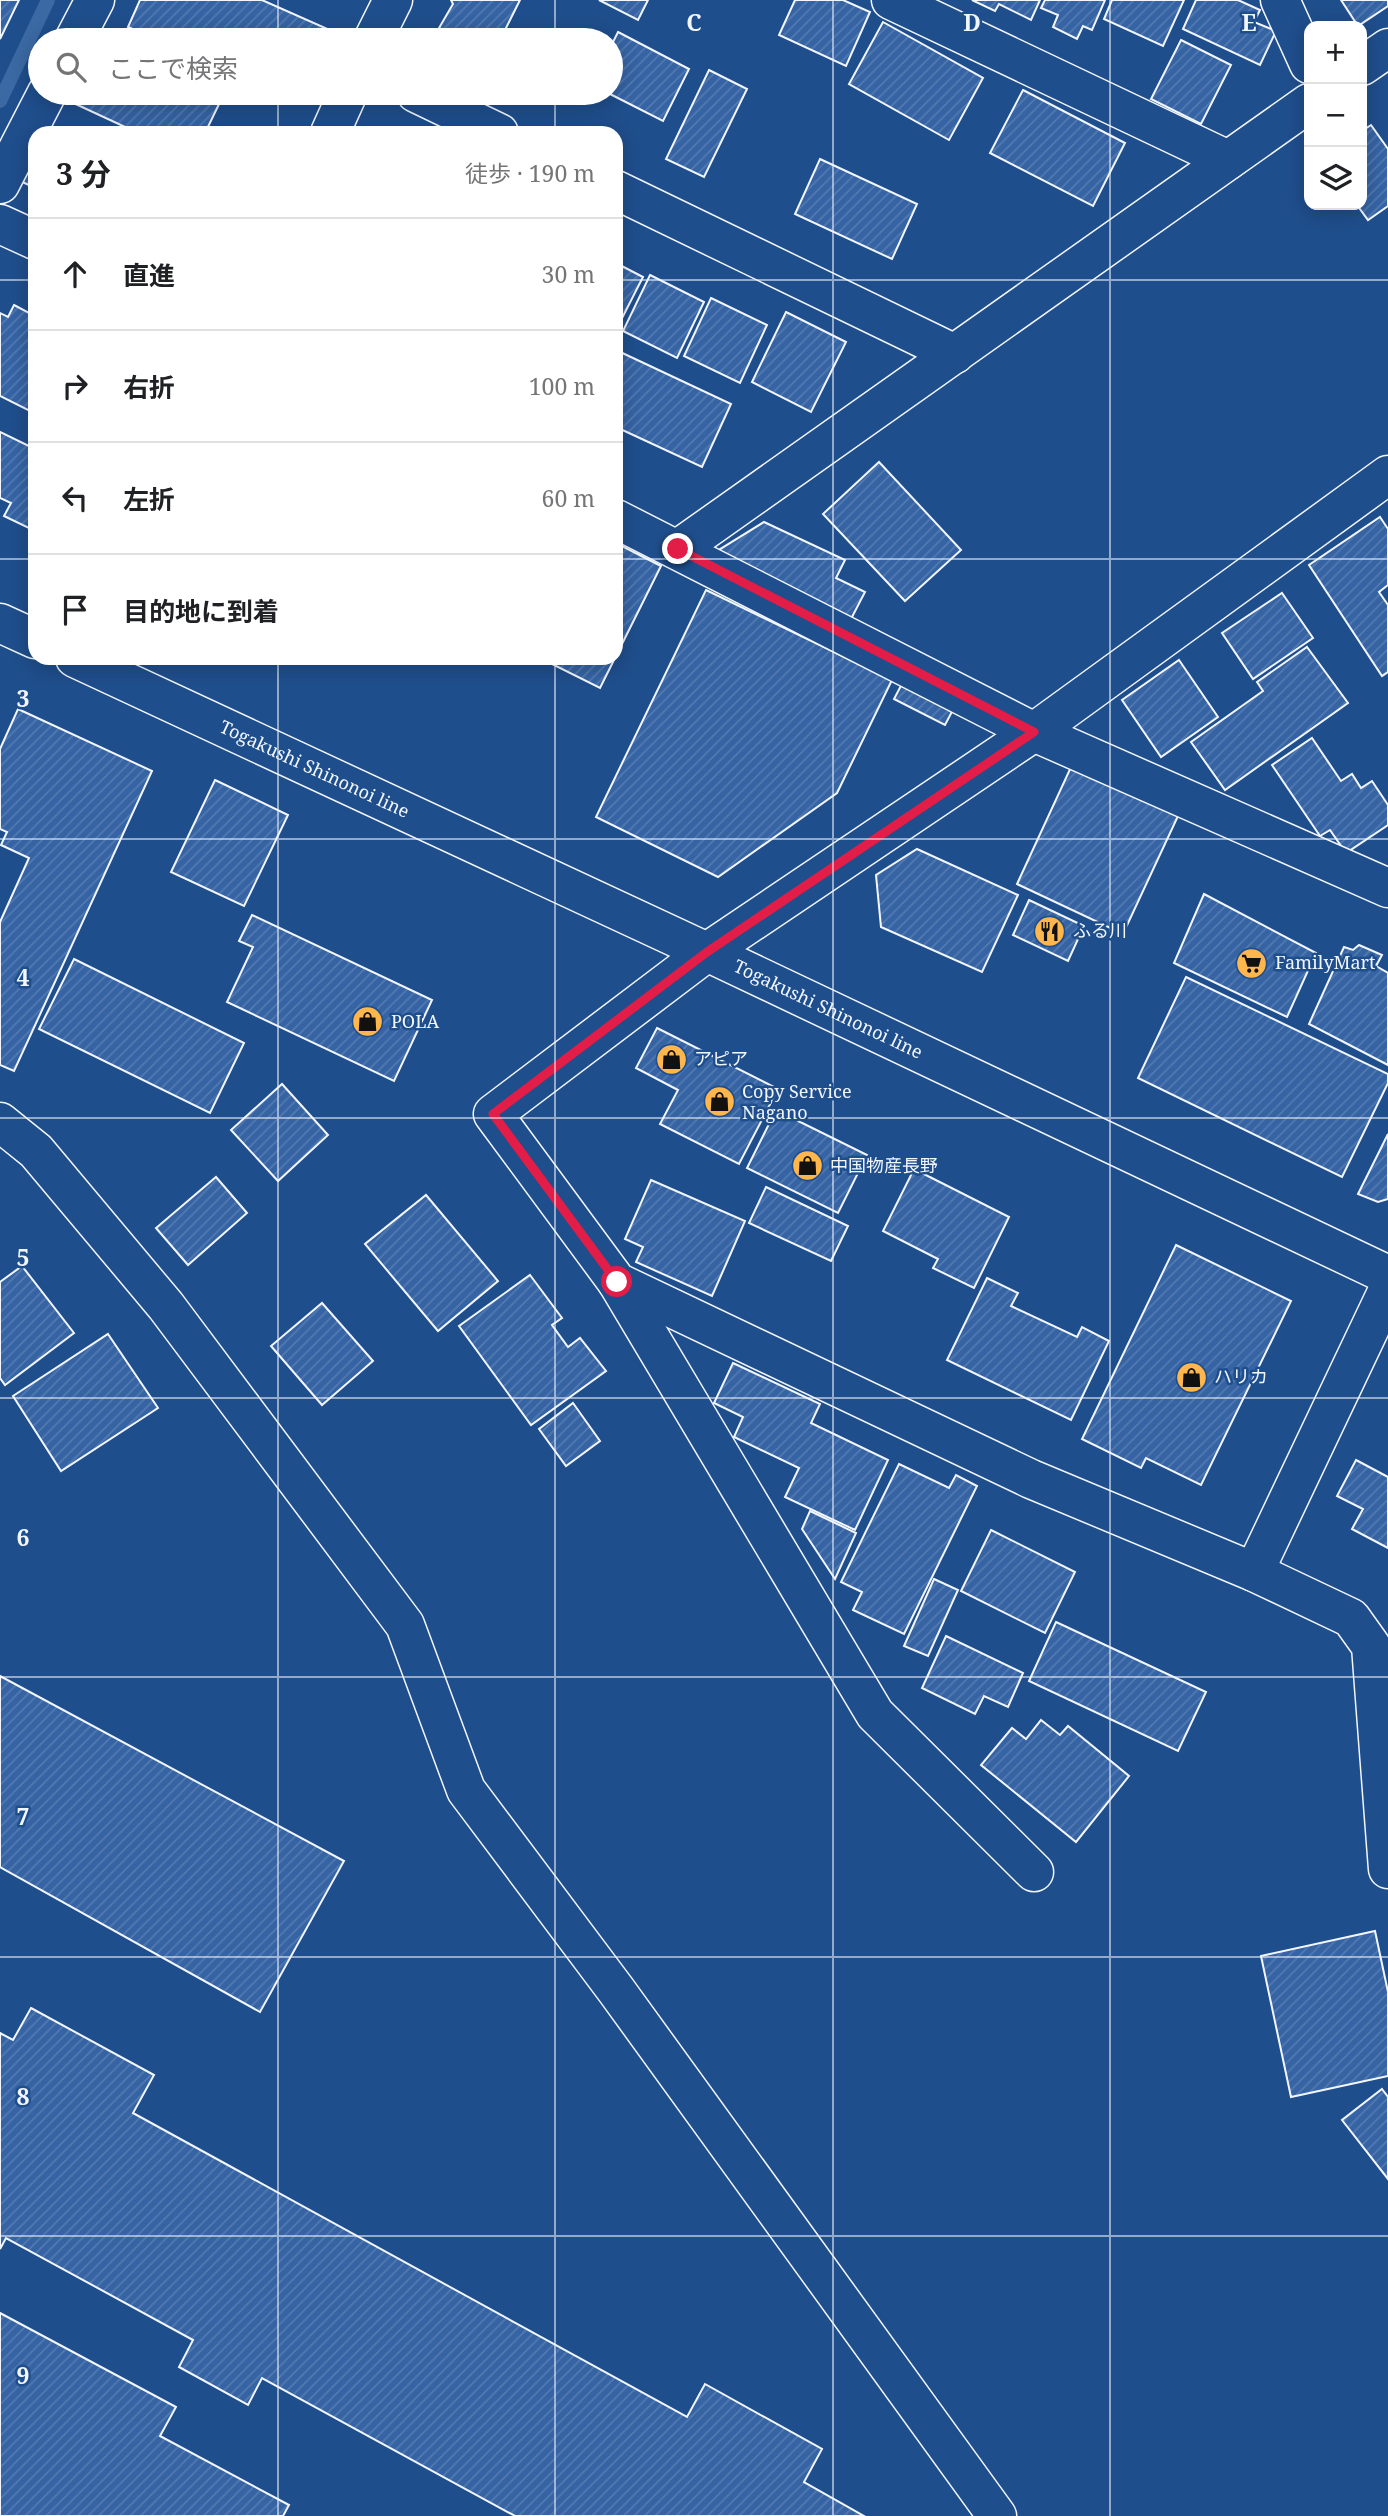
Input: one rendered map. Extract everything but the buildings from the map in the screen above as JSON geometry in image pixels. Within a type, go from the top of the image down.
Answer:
[{"type":"street","points":[[80,28],[95,0]]},
{"type":"street","points":[[379,28],[393,0]]},
{"type":"street","points":[[891,0],[1228,160]]},
{"type":"street","points":[[1280,0],[1304,53]]},
{"type":"street","points":[[1367,63],[1388,48]]},
{"type":"street","points":[[30,126],[41,105]]},
{"type":"street","points":[[333,126],[343,105]]},
{"type":"street","points":[[441,105],[484,126]]},
{"type":"street","points":[[678,549],[1304,107]]},
{"type":"street","points":[[0,184],[28,130]]},
{"type":"street","points":[[623,193],[955,354]]},
{"type":"street","points":[[0,224],[28,237]]},
{"type":"street","points":[[1034,1872],[875,1714],[617,1282],[493,1114],[707,952],[1034,732],[1388,475]]},
{"type":"street","points":[[623,522],[1034,732],[1385,882]]},
{"type":"street","points":[[0,623],[28,636]]},
{"type":"street","name":"Togakushi Shinonoi line","points":[[90,665],[707,952],[1388,1275]]},
{"type":"street","points":[[0,1122],[36,1150],[166,1306],[405,1625],[466,1790],[624,2001],[997,2516]]},
{"type":"street","points":[[617,1282],[1031,1479],[1254,1572],[1351,1618],[1371,1646],[1388,1869]]},
{"type":"street","points":[[1254,1572],[1388,1290]]},
{"type":"waterway","points":[[35,28],[48,0]]},
{"type":"waterway","points":[[0,101],[28,42]]},
{"type":"place","name":"ふる川","points":[[1050,931]]},
{"type":"place","name":"FamilyMart","points":[[1252,963]]},
{"type":"place","name":"POLA","points":[[368,1022]]},
{"type":"place","name":"アピア","points":[[671,1059]]},
{"type":"place","name":"Copy Service Nagano","points":[[719,1102]]},
{"type":"place","name":"中国物産長野","points":[[807,1166]]},
{"type":"place","name":"ハリカ","points":[[1191,1377]]},
{"type":"route","points":[[617,1282],[493,1114],[707,952],[1034,732],[678,549]]}]
